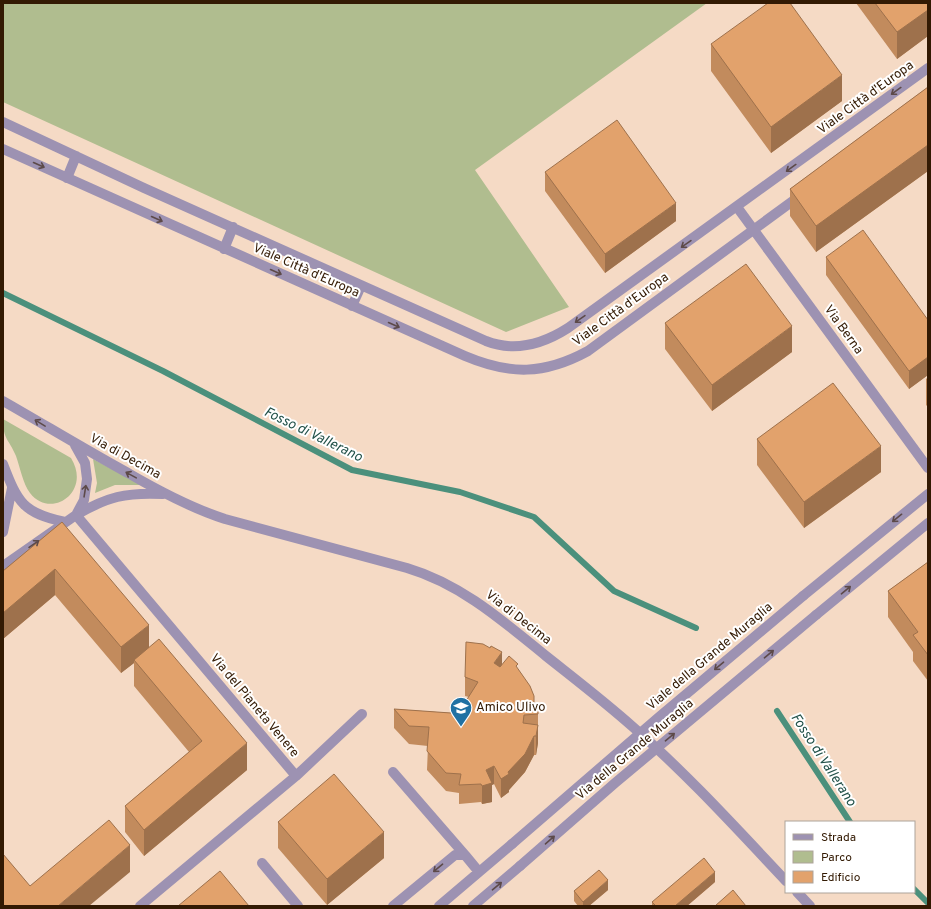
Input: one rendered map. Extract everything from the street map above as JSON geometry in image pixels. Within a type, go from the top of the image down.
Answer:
[{"type":"street","name":"Viale Città d'Europa","points":[[3,122],[361,286],[492,343],[515,346],[534,344],[553,337],[568,328],[928,68]]},
{"type":"street","name":"Viale Città d'Europa","points":[[3,149],[486,365],[507,370],[544,368],[572,360],[598,345],[810,188]]},
{"type":"street","points":[[67,178],[76,156]]},
{"type":"street","name":"Via Berna","points":[[737,207],[928,468]]},
{"type":"street","points":[[224,249],[233,227]]},
{"type":"street","points":[[352,306],[361,286]]},
{"type":"street","name":"Via di Decima","points":[[3,401],[165,494],[217,517],[407,568],[431,576],[456,588],[524,638],[632,727],[724,815],[785,880]]},
{"type":"street","name":"Via di Decima","points":[[74,443],[84,463],[87,479],[84,500],[76,515]]},
{"type":"street","points":[[3,464],[12,488],[21,501],[35,513],[66,522]]},
{"type":"street","points":[[3,532],[12,488]]},
{"type":"street","name":"Via di Decima","points":[[3,566],[76,515],[109,498],[130,494],[165,494]]},
{"type":"street","name":"Viale della Grande Muraglia","points":[[479,872],[803,596],[928,494]]},
{"type":"street","name":"Via del Pianeta Venere","points":[[76,515],[296,776],[140,906]]},
{"type":"street","name":"Via della Grande Muraglia","points":[[473,906],[621,778],[928,523]]},
{"type":"street","points":[[296,776],[362,714]]},
{"type":"street","points":[[393,772],[479,872],[439,906]]},
{"type":"street","points":[[393,906],[450,857],[457,854],[465,855]]},
{"type":"street","points":[[262,863],[298,906]]},
{"type":"street","points":[[798,893],[810,906]]},
{"type":"green space","points":[[3,3],[707,3],[475,170],[569,307],[506,332],[3,102]]},
{"type":"green space","points":[[3,419],[71,458],[76,470],[76,482],[73,491],[66,498],[58,503],[48,504],[39,501],[30,493],[16,456],[5,435]]},
{"type":"green space","points":[[93,459],[142,485],[115,485],[95,493],[97,483]]},
{"type":"building","points":[[768,3],[790,3],[842,75],[771,127],[711,44]]},
{"type":"building","points":[[875,3],[928,3],[928,10],[897,32]]},
{"type":"building","points":[[928,87],[928,145],[816,226],[790,189]]},
{"type":"building","points":[[617,120],[676,203],[605,254],[545,172]]},
{"type":"building","points":[[863,230],[928,320],[928,357],[909,371],[826,257]]},
{"type":"building","points":[[746,264],[792,326],[712,385],[665,323]]},
{"type":"building","points":[[833,383],[881,446],[804,502],[757,439]]},
{"type":"building","points":[[62,522],[149,625],[121,647],[55,569],[3,613],[3,571]]},
{"type":"building","points":[[928,562],[928,655],[913,635],[918,632],[888,591]]},
{"type":"building","points":[[159,639],[247,743],[144,830],[125,806],[202,741],[134,660]]},
{"type":"building","points":[[466,642],[483,644],[490,648],[491,646],[502,652],[494,663],[500,667],[509,656],[518,664],[516,666],[530,686],[534,696],[534,704],[538,704],[538,714],[524,715],[523,723],[538,725],[536,736],[534,736],[525,754],[508,772],[509,774],[501,779],[494,766],[486,770],[492,783],[482,786],[481,784],[459,785],[461,774],[446,773],[427,751],[429,727],[409,726],[394,709],[451,713],[455,705],[459,702],[466,701],[478,682],[465,677]]},
{"type":"building","points":[[334,774],[384,832],[327,879],[278,822]]},
{"type":"building","points":[[109,820],[130,845],[58,906],[3,906],[3,854],[30,886]]},
{"type":"building","points":[[704,858],[715,872],[675,906],[656,906],[652,902]]},
{"type":"building","points":[[599,870],[608,880],[583,902],[574,891]]},
{"type":"building","points":[[220,871],[249,906],[178,906]]},
{"type":"building","points":[[733,890],[746,906],[715,906]]},
{"type":"waterway","name":"Fosso di Vallerano","points":[[3,293],[163,371],[352,470],[460,492],[534,517],[614,591],[696,628]]},
{"type":"waterway","name":"Fosso di Vallerano","points":[[777,711],[849,821]]},
{"type":"waterway","name":"Fosso di Vallerano","points":[[915,890],[928,903]]},
{"type":"place","name":"Amico Ulivo","points":[[461,728]]}]
